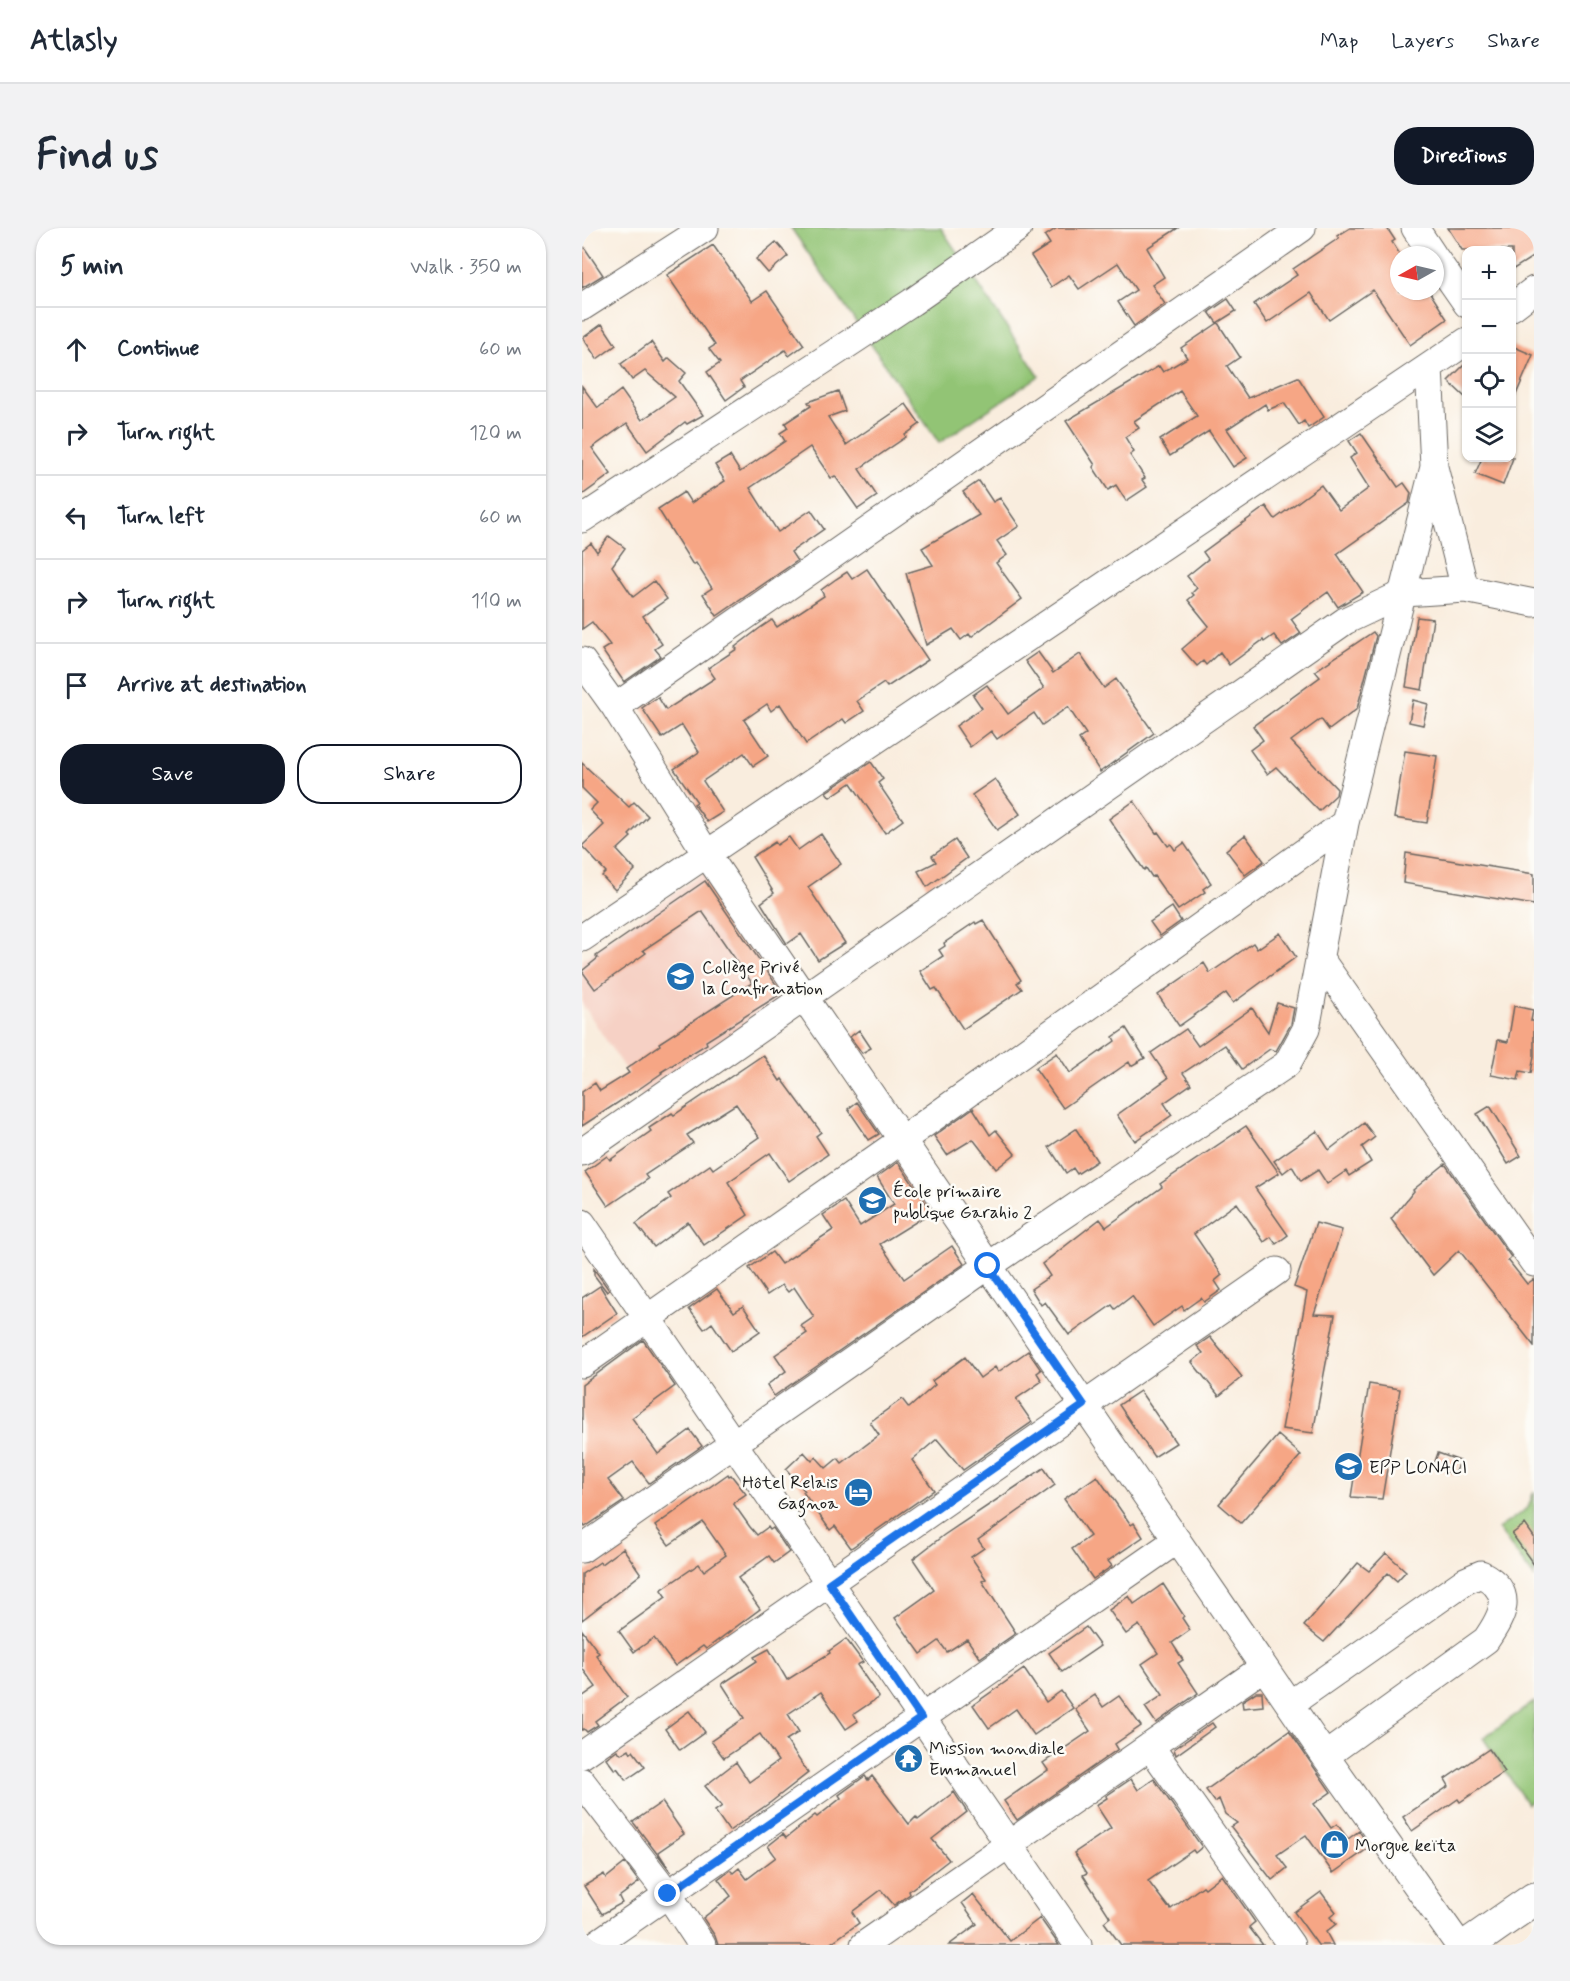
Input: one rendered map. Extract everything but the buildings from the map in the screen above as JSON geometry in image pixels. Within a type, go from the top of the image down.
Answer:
[{"type":"main road","points":[[1468,1945],[1534,1899]]},
{"type":"street","points":[[582,307],[705,228]]},
{"type":"street","points":[[582,519],[903,309],[1018,228]]},
{"type":"street","points":[[615,707],[1302,228]]},
{"type":"street","points":[[1414,228],[1427,246]]},
{"type":"street","points":[[1444,271],[1464,300]]},
{"type":"street","points":[[1516,304],[1534,290]]},
{"type":"street","points":[[582,938],[1462,344]]},
{"type":"street","points":[[1428,367],[1434,467],[1465,589]]},
{"type":"street","points":[[582,1549],[988,1266],[1287,1064],[1306,1029],[1346,823],[1434,467]]},
{"type":"street","points":[[582,1152],[1345,621],[1404,593],[1465,589],[1534,603]]},
{"type":"street","points":[[582,661],[615,707],[706,853],[804,997],[1325,1756],[1460,1945]]},
{"type":"street","points":[[582,1364],[650,1319],[1346,823]]},
{"type":"street","points":[[1321,960],[1534,1263]]},
{"type":"street","points":[[582,1223],[1078,1945]]},
{"type":"street","points":[[582,1755],[1277,1271]]},
{"type":"street","points":[[595,1945],[1177,1540]]},
{"type":"street","points":[[1290,1704],[1466,1581],[1481,1574],[1496,1582],[1502,1593],[1501,1618],[1486,1641],[1325,1756]]},
{"type":"street","points":[[864,1945],[1264,1667]]},
{"type":"street","points":[[1150,1746],[1291,1945]]},
{"type":"street","points":[[582,1782],[668,1894],[702,1945]]},
{"type":"shaded area","name":"Collège Privé la Confirmation","points":[[708,869],[792,995],[642,1096],[582,1003],[582,960]]},
{"type":"green space","points":[[791,228],[941,228],[1039,376],[939,443]]},
{"type":"green space","points":[[1534,1491],[1534,1577],[1498,1529],[1528,1508]]},
{"type":"green space","points":[[1534,1702],[1534,1799],[1527,1804],[1483,1738]]},
{"type":"place","name":"Collège Privé la Confirmation","points":[[681,977]]},
{"type":"place","name":"École primaire publique Garahio 2","points":[[872,1201]]},
{"type":"place","name":"EPP LONACI","points":[[1348,1467]]},
{"type":"place","name":"Hôtel Relais Gagnoa","points":[[859,1492]]},
{"type":"place","name":"Mission mondiale Emmanuel","points":[[908,1758]]},
{"type":"place","name":"Morgue keïta","points":[[1334,1845]]},
{"type":"route","points":[[668,1894],[921,1718],[829,1583],[1084,1405],[988,1266]]}]
